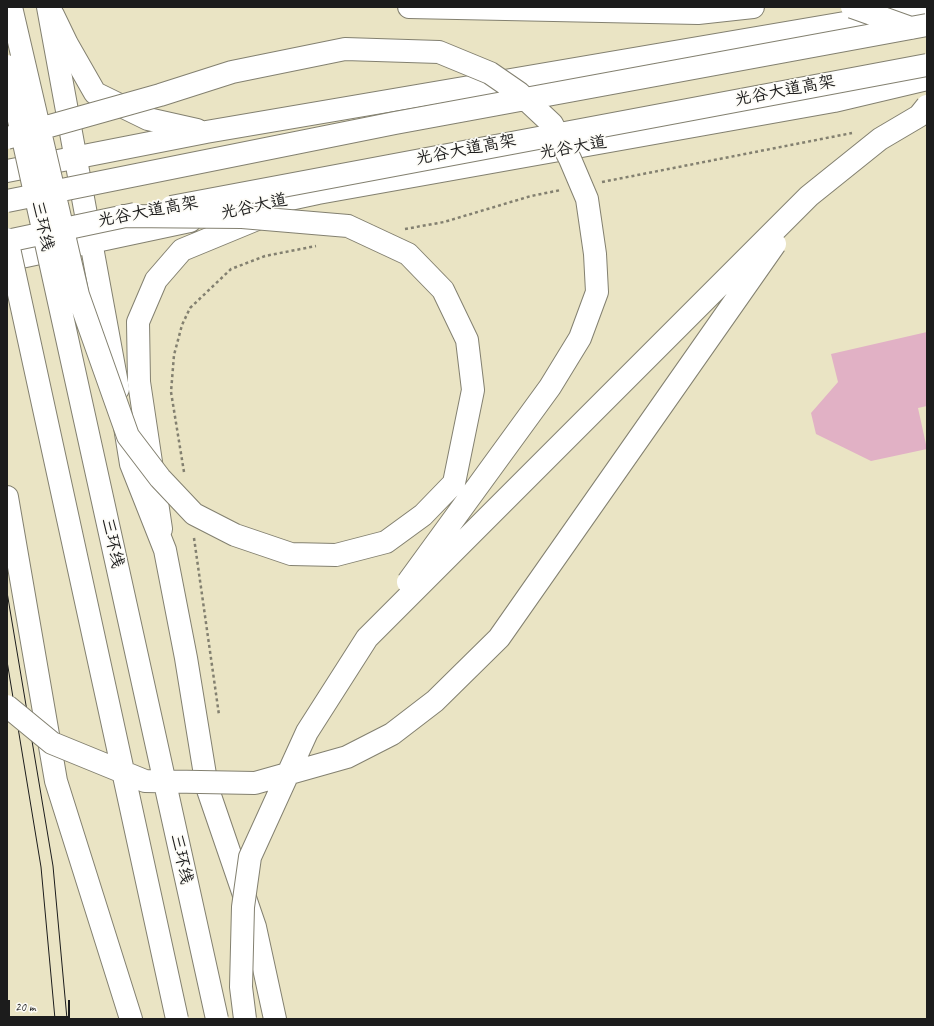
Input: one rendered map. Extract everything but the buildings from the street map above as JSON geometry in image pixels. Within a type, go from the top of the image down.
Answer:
[{"type":"main road","points":[[11,7],[78,295],[128,436],[170,488],[194,514],[235,536],[291,554],[336,555],[386,542],[423,515],[454,483],[473,390],[467,340],[443,290],[408,254],[348,226],[242,217],[121,216]]},
{"type":"main road","points":[[48,7],[95,93],[148,119],[206,132]]},
{"type":"main road","points":[[48,7],[92,242],[131,464],[164,550]]},
{"type":"main road","points":[[409,7],[698,13],[753,7]]},
{"type":"main road","points":[[852,7],[920,27]]},
{"type":"main road","points":[[7,171],[206,132],[927,9]]},
{"type":"main road","points":[[7,201],[395,123],[920,27]]},
{"type":"main road","points":[[7,138],[160,95],[232,72],[345,49],[439,52],[490,74],[520,93],[552,124],[587,199],[595,254],[597,292],[580,338],[550,387],[367,638],[307,732],[250,857],[243,907],[242,987],[245,1019]]},
{"type":"main road","name":"光谷大道高架","points":[[7,240],[121,216],[927,65]]},
{"type":"main road","name":"三环线","points":[[7,66],[216,1019]]},
{"type":"main road","name":"光谷大道","points":[[7,260],[318,193],[834,102],[927,79]]},
{"type":"main road","points":[[367,638],[809,196],[880,139],[919,116],[927,106]]},
{"type":"main road","points":[[275,1019],[255,927],[207,787],[186,658],[164,550],[139,375],[138,322],[156,280],[182,250],[318,193]]},
{"type":"main road","points":[[7,706],[52,743],[144,781],[255,783],[347,757],[392,734],[435,701],[499,638],[809,196]]},
{"type":"main road","points":[[7,240],[177,1019]]},
{"type":"main road","points":[[7,497],[56,780],[131,1019]]},
{"type":"path","points":[[601,182],[857,132]]},
{"type":"path","points":[[397,231],[444,222],[531,196],[562,190]]},
{"type":"path","points":[[184,476],[171,392],[174,355],[182,325],[190,308],[231,269],[265,256],[320,246]]},
{"type":"path","points":[[194,537],[219,716]]},
{"type":"tram line","points":[[7,592],[53,866],[67,1019]]},
{"type":"tram line","points":[[7,661],[41,867],[55,1019]]}]
